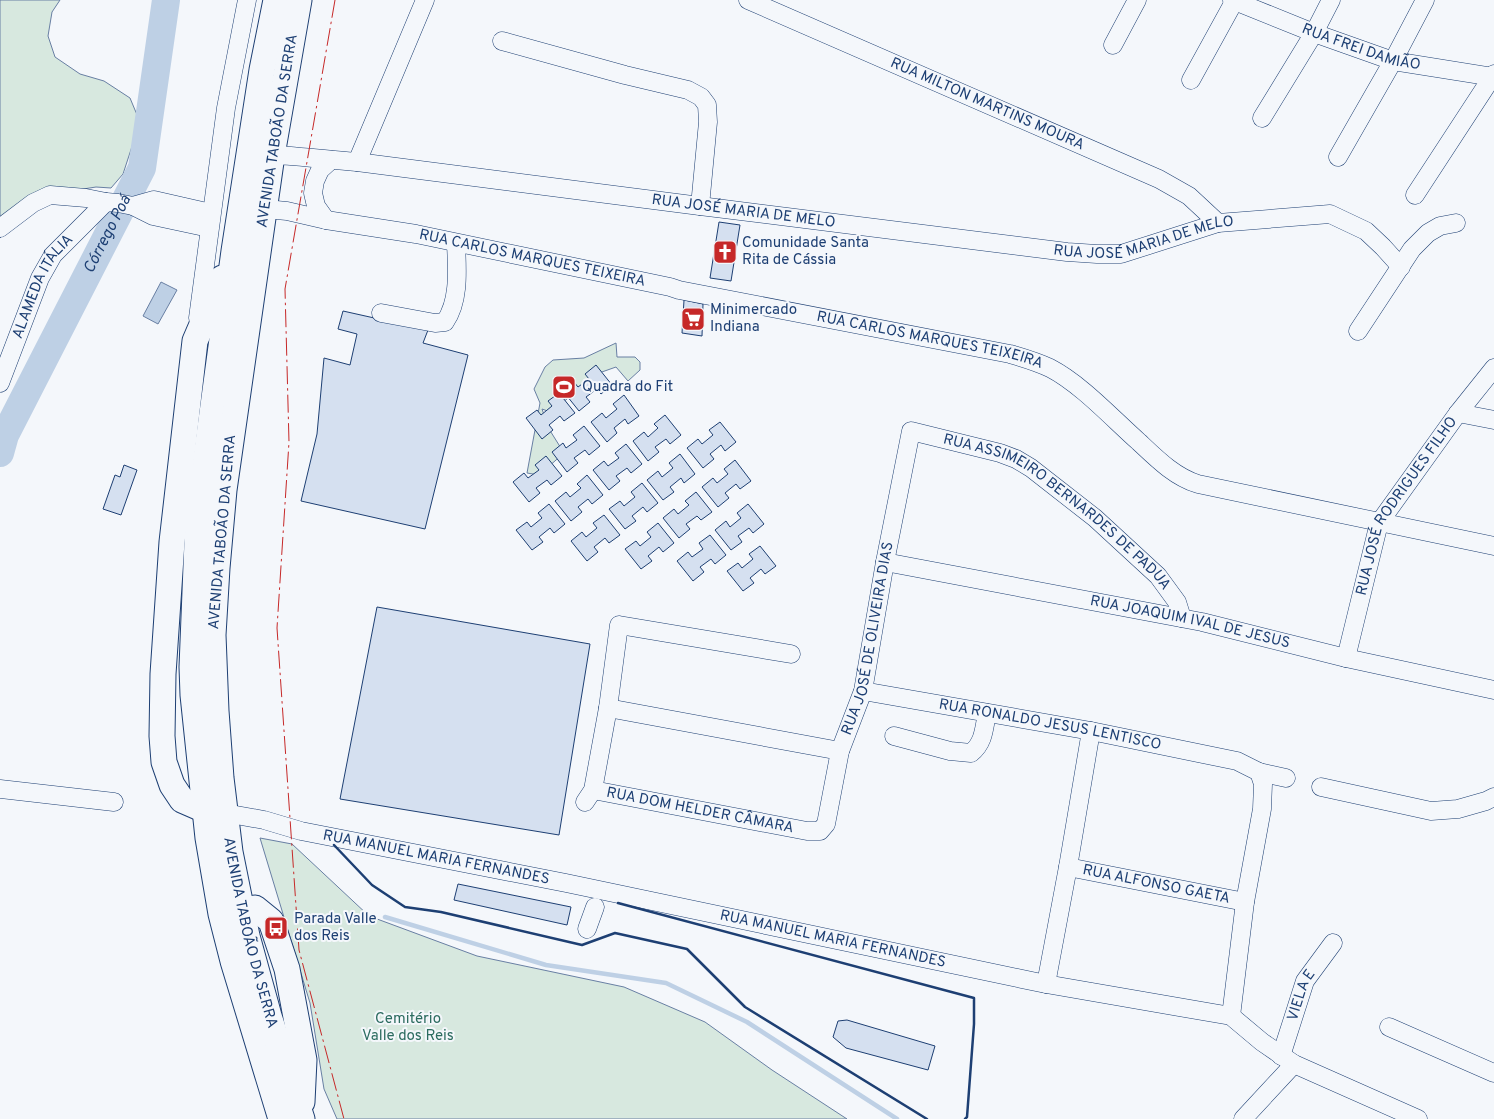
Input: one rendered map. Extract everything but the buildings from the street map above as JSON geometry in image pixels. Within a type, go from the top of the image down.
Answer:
[{"type":"highway","name":"AVENIDA TABOÃO DA SERRA","points":[[276,0],[262,70],[234,250],[198,516],[192,641],[192,695],[215,812],[230,852],[234,962],[278,1108]]},
{"type":"highway","name":"AVENIDA TABOÃO DA SERRA","points":[[299,0],[272,155],[224,490],[216,568],[213,635],[221,778],[208,838],[302,1119]]},
{"type":"highway","points":[[215,812],[182,800],[172,785],[164,762],[162,736],[163,674],[172,542],[195,341],[234,250]]},
{"type":"street","points":[[195,341],[226,108],[247,0]]},
{"type":"street","points":[[357,162],[425,0]]},
{"type":"street","name":"RUA MILTON MARTINS MOURA","points":[[748,0],[1160,179],[1189,196],[1218,223]]},
{"type":"street","points":[[1113,45],[1137,0]]},
{"type":"street","points":[[1191,80],[1234,0]]},
{"type":"street","name":"RUA FREI DAMIÃO","points":[[1234,0],[1393,61],[1493,76]]},
{"type":"street","points":[[1262,118],[1331,0]]},
{"type":"street","points":[[1338,157],[1393,61],[1425,0]]},
{"type":"street","points":[[502,41],[625,75],[688,90],[702,97],[707,105],[708,122],[700,206]]},
{"type":"street","points":[[1415,195],[1493,76]]},
{"type":"street","name":"RUA JOSÉ MARIA DE MELO","points":[[272,155],[357,162],[1067,252],[1097,254],[1121,254],[1218,223],[1330,214],[1366,231],[1401,268]]},
{"type":"street","points":[[326,220],[316,206],[313,193],[315,180],[320,170],[331,160]]},
{"type":"street","points":[[0,228],[33,203],[50,195],[119,203],[153,216],[210,221]]},
{"type":"street","name":"ALAMEDA ITÁLIA","points":[[0,383],[40,278],[53,255],[119,203]]},
{"type":"street","name":"RUA CARLOS MARQUES TEIXEIRA","points":[[264,209],[416,234],[679,290],[1010,354],[1051,369],[1074,384],[1168,468],[1187,481],[1494,546]]},
{"type":"street","points":[[1358,331],[1412,249],[1428,233],[1440,226],[1456,222]]},
{"type":"street","points":[[381,313],[435,323],[445,322],[454,303],[456,242]]},
{"type":"street","name":"RUA JOSÉ RODRIGUES FILHO","points":[[1346,658],[1379,522],[1458,413],[1494,368]]},
{"type":"street","points":[[1458,413],[1494,420]]},
{"type":"street","name":"RUA JOSÉ DE OLIVEIRA DIAS","points":[[807,831],[820,831],[826,824],[840,751],[863,691],[885,562],[911,430]]},
{"type":"street","name":"RUA ASSIMEIRO BERNARDES DE PADUA","points":[[911,430],[1000,453],[1016,459],[1031,468],[1095,518],[1158,576],[1177,602],[1182,618]]},
{"type":"street","name":"RUA JOAQUIM IVAL DE JESUS","points":[[885,562],[1225,627],[1346,658],[1494,690]]},
{"type":"street","points":[[791,654],[620,625],[615,649],[608,708],[840,751]]},
{"type":"street","name":"RUA RONALDO JESUS LENTISCO","points":[[863,691],[1091,731],[1237,761],[1259,772],[1286,778]]},
{"type":"street","name":"RUA DOM HELDER CÂMARA","points":[[608,708],[589,796],[807,831]]},
{"type":"street","points":[[894,736],[950,751],[971,753],[978,747],[987,713]]},
{"type":"street","points":[[1046,984],[1091,731]]},
{"type":"street","points":[[1259,772],[1263,784],[1262,809],[1244,902],[1231,1016],[1262,1042],[1288,1060],[1418,1119]]},
{"type":"street","points":[[1320,787],[1431,811],[1458,809],[1494,797]]},
{"type":"street","points":[[0,789],[114,802]]},
{"type":"street","name":"RUA MANUEL MARIA FERNANDES","points":[[215,812],[264,820],[301,831],[568,878],[1046,984],[1231,1016]]},
{"type":"street","name":"RUA ALFONSO GAETA","points":[[1068,867],[1244,902]]},
{"type":"street","points":[[587,929],[595,907]]},
{"type":"street","name":"VIELA E","points":[[1288,1060],[1305,981],[1333,943]]},
{"type":"street","points":[[1389,1028],[1494,1073]]},
{"type":"street","points":[[1244,1119],[1288,1060]]},
{"type":"green space","points":[[0,0],[60,0],[52,12],[48,36],[55,57],[80,74],[104,81],[130,98],[140,122],[123,174],[111,188],[96,187],[64,192],[12,226],[0,238]]},
{"type":"green space","points":[[616,343],[617,357],[635,357],[640,362],[640,370],[628,381],[616,367],[599,373],[562,403],[553,413],[542,409],[549,429],[564,453],[539,475],[527,473],[540,403],[534,389],[545,367],[553,360],[584,358]]},
{"type":"green space","name":"Cemitério Valle dos Reis","points":[[260,838],[292,844],[369,916],[477,956],[624,987],[705,1022],[772,1070],[847,1119],[337,1119],[324,1089],[310,1003]]},
{"type":"water","points":[[161,282],[177,290],[158,324],[143,316]]},
{"type":"waterway","name":"Córrego Poá","points":[[0,453],[5,435],[142,168],[166,0]]},
{"type":"waterway","points":[[385,917],[546,965],[666,983],[747,1022],[897,1119]]},
{"type":"wall","points":[[334,845],[372,885],[405,907],[441,912],[582,945],[615,933],[687,949],[745,1007],[927,1119]]},
{"type":"wall","points":[[618,903],[974,998],[974,1024],[967,1117],[965,1119]]},
{"type":"power","points":[[335,0],[285,289],[289,442],[277,628],[299,950],[344,1119]]},
{"type":"place","name":"Comunidade Santa Rita de Cássia","points":[[725,252]]},
{"type":"place","name":"Minimercado Indiana","points":[[693,319]]},
{"type":"place","name":"Quadra do Fit","points":[[564,387]]},
{"type":"place","name":"Parada Valle dos Reis","points":[[276,928]]}]
